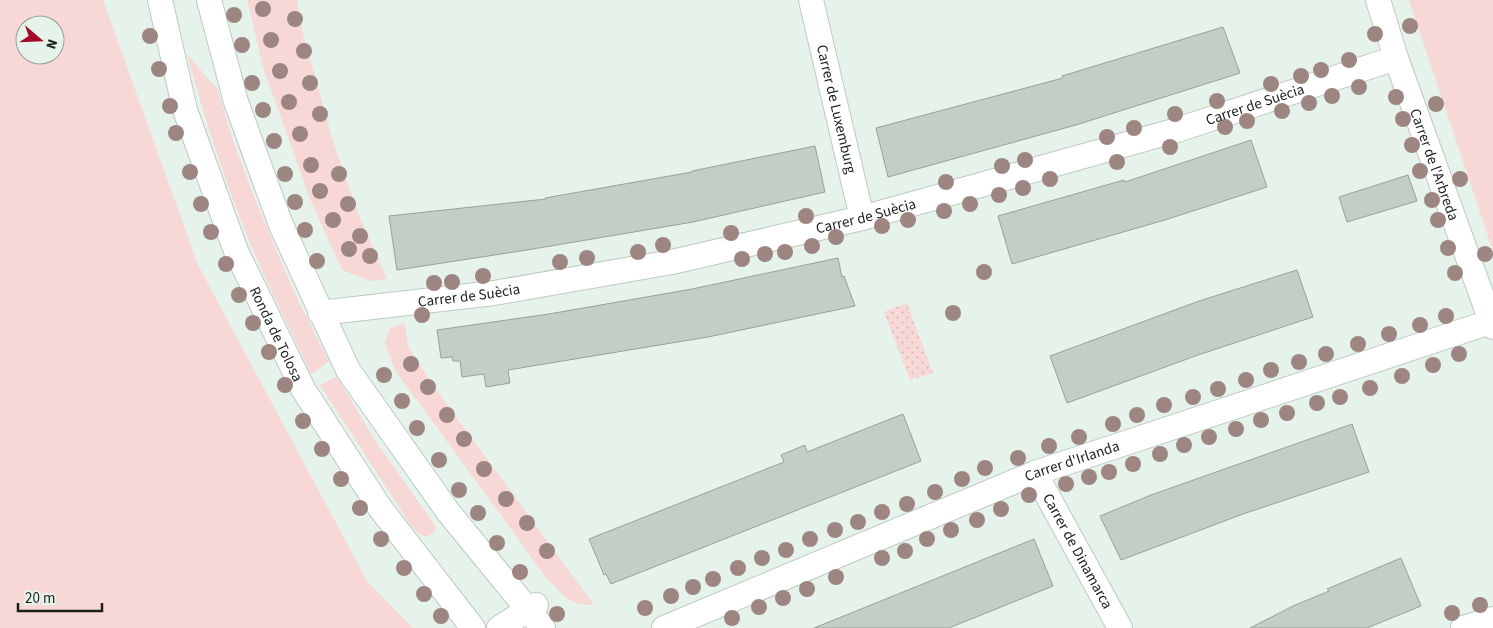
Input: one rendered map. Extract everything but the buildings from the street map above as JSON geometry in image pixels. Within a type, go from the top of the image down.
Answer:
[{"type":"street","name":"Ronda de Tolosa","points":[[160,0],[185,110],[233,242],[302,388],[380,508],[473,628]]},
{"type":"street","points":[[209,0],[236,102],[281,225],[320,313],[348,370],[449,513],[536,615],[499,628]]},
{"type":"street","name":"Carrer de Luxemburg","points":[[811,0],[862,218]]},
{"type":"street","name":"Carrer de l'Arbreda","points":[[1378,0],[1396,58],[1492,323]]},
{"type":"street","name":"Carrer de Suècia","points":[[320,313],[494,293],[672,262],[862,218],[1177,130],[1396,58]]},
{"type":"street","name":"Carrer d'Irlanda","points":[[664,628],[1035,473],[1492,323]]},
{"type":"street","name":"Carrer de Dinamarca","points":[[1035,473],[1120,628]]},
{"type":"street","points":[[1463,628],[1493,619]]},
{"type":"shaded area","points":[[0,0],[103,0],[198,265],[367,581],[413,628],[0,628]]},
{"type":"shaded area","points":[[247,0],[297,0],[301,26],[334,145],[360,218],[387,279],[371,281],[342,270],[310,199],[263,67]]},
{"type":"shaded area","points":[[1409,0],[1493,0],[1493,251]]},
{"type":"shaded area","points":[[187,54],[217,88],[235,146],[255,199],[293,290],[329,362],[311,374],[247,236],[214,146]]},
{"type":"shaded area","points":[[907,303],[933,373],[910,380],[884,312]]},
{"type":"shaded area","points":[[405,323],[408,346],[433,385],[594,605],[579,604],[573,601],[563,595],[548,580],[395,370],[385,343],[390,328]]},
{"type":"shaded area","points":[[337,376],[374,439],[436,527],[433,533],[427,537],[419,534],[410,524],[320,385]]}]
